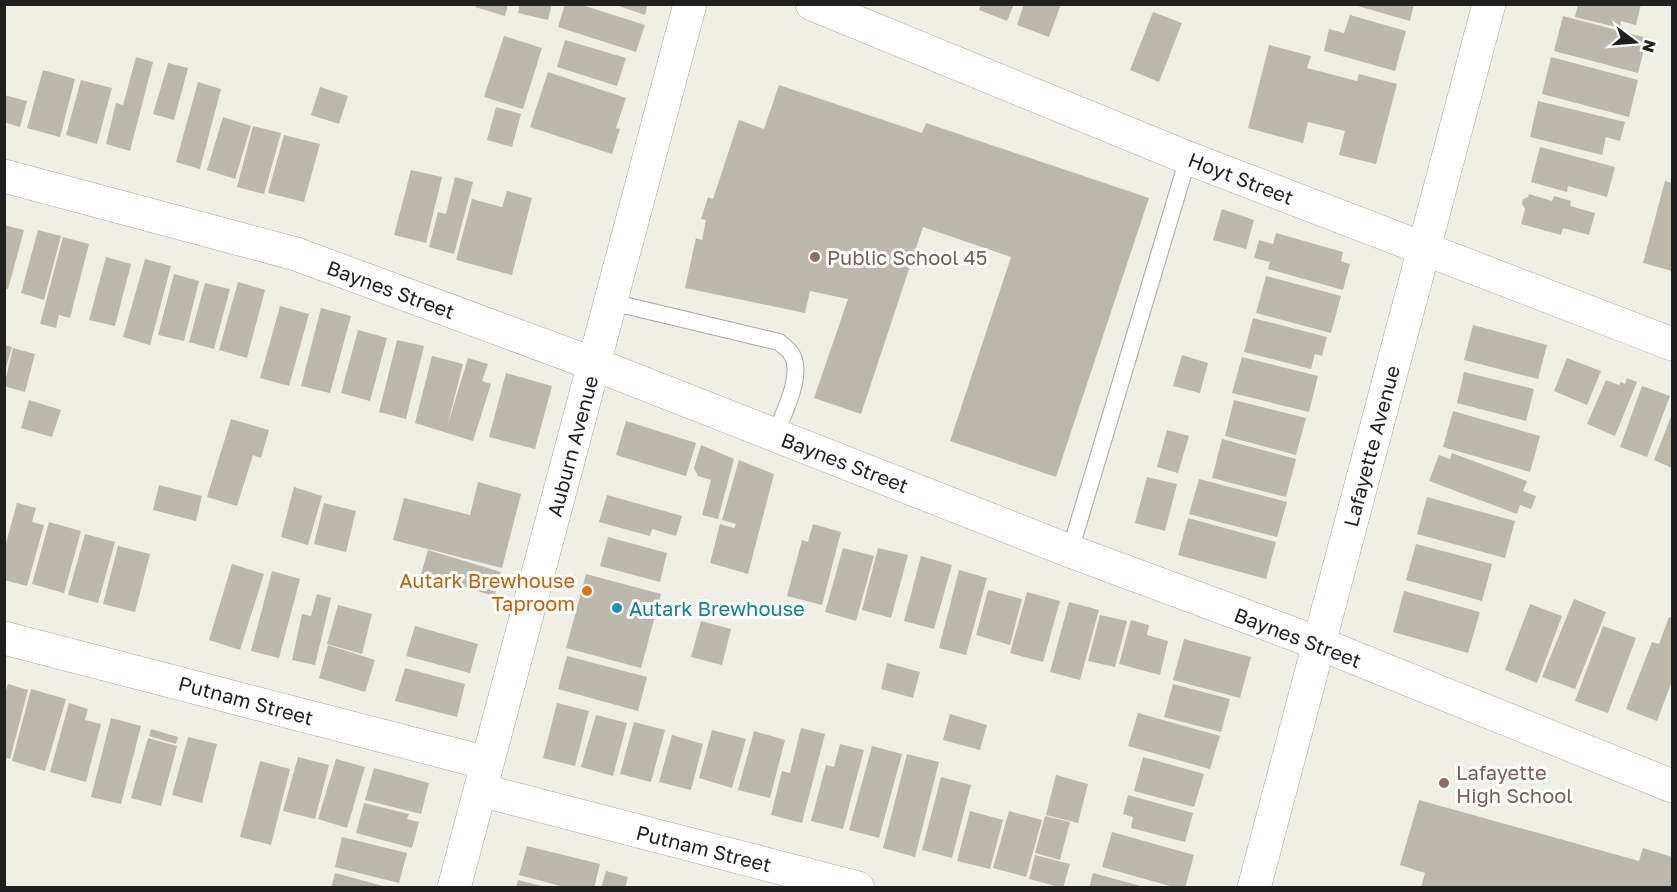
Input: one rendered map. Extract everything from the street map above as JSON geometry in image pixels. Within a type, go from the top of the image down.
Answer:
[{"type":"street","name":"Auburn Avenue","points":[[454,888],[690,4]]},
{"type":"street","name":"Hoyt Street","points":[[812,4],[1188,158],[1672,344]]},
{"type":"street","name":"Lafayette Avenue","points":[[1254,888],[1489,4]]},
{"type":"street","name":"Baynes Street","points":[[4,176],[296,254],[594,364],[1070,551],[1318,643],[1672,786]]},
{"type":"street","name":"Putnam Street","points":[[4,638],[484,776],[858,888]]},
{"type":"lane","points":[[1070,551],[1188,158]]},
{"type":"lane","points":[[611,302],[779,342],[791,353],[796,378],[776,435]]},
{"type":"building","points":[[476,4],[508,4],[505,16],[475,7]]},
{"type":"building","points":[[520,4],[552,4],[548,20],[518,13]]},
{"type":"building","points":[[565,4],[579,4],[645,25],[636,52],[558,27]]},
{"type":"building","points":[[613,4],[648,4],[645,15]]},
{"type":"building","points":[[981,4],[1014,4],[1007,21],[979,10]]},
{"type":"building","points":[[1024,4],[1061,4],[1049,37],[1017,25]]},
{"type":"building","points":[[1351,4],[1414,4],[1410,21]]},
{"type":"building","points":[[1578,4],[1641,4],[1636,25],[1621,21],[1620,28],[1575,17]]},
{"type":"building","points":[[1153,12],[1182,23],[1159,82],[1130,70]]},
{"type":"building","points":[[1350,15],[1406,31],[1395,71],[1324,51],[1329,29],[1344,33]]},
{"type":"building","points":[[1563,16],[1647,38],[1638,73],[1554,51]]},
{"type":"building","points":[[504,36],[542,48],[523,109],[484,97]]},
{"type":"building","points":[[565,40],[626,58],[617,86],[557,67]]},
{"type":"building","points":[[1269,45],[1311,56],[1307,68],[1357,81],[1359,74],[1397,84],[1376,164],[1339,155],[1345,131],[1308,122],[1303,143],[1248,128]]},
{"type":"building","points":[[136,57],[153,62],[130,151],[106,144],[116,103],[123,105]]},
{"type":"building","points":[[1551,57],[1638,80],[1629,117],[1542,94]]},
{"type":"building","points":[[168,63],[188,68],[174,120],[153,114]]},
{"type":"building","points":[[43,70],[75,79],[60,137],[27,128]]},
{"type":"building","points":[[548,72],[626,98],[616,128],[620,129],[612,154],[530,127]]},
{"type":"building","points":[[81,80],[112,88],[97,144],[66,135]]},
{"type":"building","points":[[198,82],[221,89],[200,169],[176,162]]},
{"type":"building","points":[[779,85],[922,133],[926,123],[1149,198],[1056,477],[950,441],[1011,257],[923,227],[861,414],[814,398],[848,299],[810,291],[805,313],[685,288],[696,238],[702,240],[706,220],[701,219],[708,197],[713,199],[739,120],[764,129]]},
{"type":"building","points":[[320,87],[348,96],[339,124],[311,115]]},
{"type":"building","points":[[4,95],[27,101],[20,127],[4,122]]},
{"type":"building","points":[[1538,101],[1625,122],[1620,141],[1606,137],[1602,155],[1530,137]]},
{"type":"building","points":[[496,107],[521,114],[512,147],[487,140]]},
{"type":"building","points":[[223,117],[251,126],[235,179],[207,170]]},
{"type":"building","points":[[253,126],[281,133],[264,194],[237,187]]},
{"type":"building","points":[[284,135],[320,144],[304,202],[268,193]]},
{"type":"building","points":[[1540,147],[1615,167],[1607,197],[1568,186],[1567,192],[1531,182]]},
{"type":"building","points":[[411,170],[442,177],[426,243],[394,235]]},
{"type":"building","points":[[455,177],[473,182],[454,254],[429,247],[438,212],[446,214]]},
{"type":"building","points":[[1665,181],[1672,183],[1672,271],[1643,263]]},
{"type":"building","points":[[507,191],[532,198],[512,275],[456,260],[472,199],[502,207]]},
{"type":"building","points":[[1529,194],[1552,201],[1554,196],[1571,201],[1570,206],[1595,213],[1589,235],[1563,228],[1561,235],[1521,224],[1525,209],[1522,204],[1523,199]]},
{"type":"building","points":[[1222,209],[1254,220],[1246,249],[1213,240]]},
{"type":"building","points":[[4,225],[24,230],[8,289],[4,288]]},
{"type":"building","points":[[38,230],[61,236],[44,300],[21,293]]},
{"type":"building","points":[[1276,233],[1343,252],[1341,261],[1350,264],[1343,290],[1268,269],[1270,262],[1254,258],[1259,240],[1273,244]]},
{"type":"building","points":[[63,237],[89,244],[70,318],[59,315],[56,328],[40,324]]},
{"type":"building","points":[[106,257],[131,264],[115,326],[89,320]]},
{"type":"building","points":[[145,259],[171,266],[150,345],[123,337]]},
{"type":"building","points":[[174,274],[199,281],[184,341],[158,335]]},
{"type":"building","points":[[1266,276],[1341,296],[1331,333],[1256,313]]},
{"type":"building","points":[[238,282],[265,290],[247,358],[219,350]]},
{"type":"building","points":[[205,283],[230,289],[214,349],[189,342]]},
{"type":"building","points":[[280,306],[309,314],[289,386],[260,378]]},
{"type":"building","points":[[321,308],[351,316],[330,393],[301,386]]},
{"type":"building","points":[[1253,318],[1327,337],[1322,356],[1315,354],[1311,369],[1244,352]]},
{"type":"building","points":[[1473,325],[1547,345],[1538,379],[1464,360]]},
{"type":"building","points":[[358,330],[387,338],[370,401],[341,393]]},
{"type":"building","points":[[397,340],[424,346],[406,419],[379,412]]},
{"type":"building","points":[[5,345],[12,347],[5,371]]},
{"type":"building","points":[[13,348],[35,354],[25,392],[4,386]]},
{"type":"building","points":[[1182,355],[1208,363],[1200,393],[1173,386]]},
{"type":"building","points":[[432,356],[463,364],[447,427],[468,358],[488,364],[482,381],[491,384],[473,441],[415,423]]},
{"type":"building","points":[[1242,357],[1318,376],[1309,412],[1232,393]]},
{"type":"building","points":[[1567,358],[1601,371],[1587,405],[1554,391]]},
{"type":"building","points":[[1464,372],[1534,389],[1526,421],[1457,403]]},
{"type":"building","points":[[506,373],[552,386],[535,449],[489,437]]},
{"type":"building","points":[[1627,378],[1637,382],[1615,436],[1587,424],[1606,380],[1619,385],[1621,382],[1625,384]]},
{"type":"building","points":[[1642,386],[1670,396],[1647,457],[1620,447]]},
{"type":"building","points":[[29,400],[61,410],[52,437],[21,428]]},
{"type":"building","points":[[1234,400],[1306,418],[1296,455],[1225,436]]},
{"type":"building","points":[[1453,411],[1540,436],[1530,472],[1443,447]]},
{"type":"building","points":[[1672,414],[1672,468],[1654,460]]},
{"type":"building","points":[[231,419],[269,430],[261,458],[253,455],[237,506],[207,497]]},
{"type":"building","points":[[626,421],[696,443],[686,476],[616,455]]},
{"type":"building","points":[[1167,430],[1189,436],[1178,473],[1157,467]]},
{"type":"building","points":[[1222,439],[1296,459],[1286,497],[1212,478]]},
{"type":"building","points":[[701,445],[734,459],[718,519],[702,515],[711,480],[698,476],[694,468]]},
{"type":"building","points":[[1452,453],[1527,481],[1523,491],[1536,496],[1531,509],[1520,505],[1517,514],[1429,481],[1439,455],[1450,459]]},
{"type":"building","points":[[739,460],[774,474],[748,574],[710,563],[720,524],[734,528],[736,524],[722,520]]},
{"type":"building","points":[[1147,477],[1177,484],[1165,531],[1135,523]]},
{"type":"building","points":[[1199,479],[1287,502],[1277,537],[1189,514]]},
{"type":"building","points":[[478,482],[521,494],[502,568],[393,540],[404,498],[470,515]]},
{"type":"building","points":[[159,485],[202,496],[196,521],[153,510]]},
{"type":"building","points":[[294,487],[322,496],[308,545],[281,537]]},
{"type":"building","points":[[607,495],[682,516],[676,536],[652,529],[650,536],[599,522]]},
{"type":"building","points":[[1427,497],[1515,521],[1505,558],[1417,534]]},
{"type":"building","points":[[17,503],[36,508],[32,522],[44,525],[27,586],[4,580],[4,550]]},
{"type":"building","points":[[324,503],[356,511],[346,552],[314,544]]},
{"type":"building","points":[[1188,518],[1276,542],[1266,579],[1178,555]]},
{"type":"building","points":[[49,522],[81,531],[64,593],[32,584]]},
{"type":"building","points":[[813,524],[841,532],[822,605],[787,596],[802,540],[808,542]]},
{"type":"building","points":[[85,534],[115,542],[98,603],[68,595]]},
{"type":"building","points":[[608,537],[667,553],[660,582],[600,566]]},
{"type":"building","points":[[1416,544],[1492,564],[1482,601],[1406,580]]},
{"type":"building","points":[[118,546],[150,554],[135,612],[103,604]]},
{"type":"building","points":[[843,548],[874,556],[856,621],[825,612]]},
{"type":"building","points":[[878,548],[908,555],[891,618],[862,610]]},
{"type":"building","points":[[428,550],[501,572],[494,596],[421,574]]},
{"type":"building","points":[[921,556],[952,565],[934,629],[904,621]]},
{"type":"building","points":[[232,564],[264,574],[240,650],[209,640]]},
{"type":"building","points":[[959,570],[987,578],[966,655],[939,648]]},
{"type":"building","points":[[272,571],[300,579],[279,658],[251,651]]},
{"type":"building","name":"Autark Brewhouse","points":[[586,574],[661,594],[641,668],[566,648]]},
{"type":"building","points":[[988,590],[1022,599],[1010,645],[976,635]]},
{"type":"building","points":[[1404,591],[1480,612],[1468,653],[1393,632]]},
{"type":"building","points":[[1027,592],[1060,601],[1043,662],[1010,653]]},
{"type":"building","points":[[317,594],[331,598],[315,665],[292,660],[302,614],[311,616]]},
{"type":"building","points":[[1574,599],[1606,612],[1575,689],[1542,677]]},
{"type":"building","points":[[1069,602],[1099,610],[1080,680],[1050,672]]},
{"type":"building","points":[[1530,604],[1562,616],[1537,683],[1505,670]]},
{"type":"building","points":[[338,605],[372,614],[362,654],[327,644]]},
{"type":"building","points":[[1100,615],[1127,621],[1115,667],[1088,661]]},
{"type":"building","points":[[1669,617],[1672,618],[1672,681],[1657,721],[1626,709],[1652,642],[1659,644]]},
{"type":"building","points":[[1131,620],[1149,625],[1147,635],[1168,641],[1160,675],[1119,664]]},
{"type":"building","points":[[701,621],[731,629],[722,665],[691,657]]},
{"type":"building","points":[[415,626],[478,644],[470,673],[406,656]]},
{"type":"building","points":[[1603,626],[1636,638],[1608,713],[1575,701]]},
{"type":"building","points":[[1184,639],[1251,657],[1240,698],[1173,680]]},
{"type":"building","points":[[328,645],[375,660],[365,692],[319,678]]},
{"type":"building","points":[[567,656],[647,677],[638,711],[558,689]]},
{"type":"building","points":[[887,663],[920,672],[913,698],[881,689]]},
{"type":"building","points":[[405,668],[465,684],[457,717],[395,701]]},
{"type":"building","points":[[8,684],[28,690],[10,759],[4,757],[4,696]]},
{"type":"building","points":[[1173,684],[1230,699],[1221,732],[1164,717]]},
{"type":"building","points":[[31,689],[66,699],[45,771],[12,761]]},
{"type":"building","points":[[69,703],[88,709],[85,720],[101,724],[86,782],[50,772]]},
{"type":"building","points":[[557,703],[589,711],[575,766],[543,758]]},
{"type":"building","points":[[1138,713],[1220,736],[1210,769],[1128,746]]},
{"type":"building","points":[[950,714],[987,725],[980,750],[943,740]]},
{"type":"building","points":[[596,715],[627,723],[613,776],[581,767]]},
{"type":"building","points":[[111,718],[141,726],[121,804],[91,797]]},
{"type":"building","points":[[634,722],[665,730],[651,782],[620,774]]},
{"type":"building","points":[[801,728],[825,734],[802,823],[771,815],[782,771],[790,773]]},
{"type":"building","points":[[151,729],[178,737],[176,744],[149,736]]},
{"type":"building","points":[[712,730],[746,739],[732,788],[699,778]]},
{"type":"building","points":[[754,731],[785,740],[770,798],[738,790]]},
{"type":"building","points":[[672,735],[703,744],[691,790],[659,782]]},
{"type":"building","points":[[188,737],[217,744],[202,803],[172,795]]},
{"type":"building","points":[[148,738],[177,746],[161,806],[131,798]]},
{"type":"building","points":[[840,744],[864,750],[843,829],[811,821],[826,765],[834,767]]},
{"type":"building","points":[[872,746],[902,754],[879,838],[849,830]]},
{"type":"building","points":[[907,754],[939,762],[915,857],[883,848]]},
{"type":"building","points":[[298,757],[329,765],[315,819],[283,811]]},
{"type":"building","points":[[1143,757],[1204,774],[1194,807],[1134,791]]},
{"type":"building","points":[[336,759],[365,767],[347,828],[318,819]]},
{"type":"building","points":[[260,761],[290,769],[271,845],[240,837]]},
{"type":"building","points":[[374,768],[429,783],[421,814],[365,800]]},
{"type":"building","points":[[1056,775],[1088,784],[1078,823],[1046,815]]},
{"type":"building","points":[[941,777],[971,785],[952,858],[922,850]]},
{"type":"building","points":[[1128,795],[1193,813],[1185,842],[1131,828],[1133,817],[1123,814]]},
{"type":"building","points":[[1419,800],[1639,861],[1643,848],[1672,857],[1672,888],[1421,888],[1425,873],[1400,865]]},
{"type":"building","points":[[364,803],[409,814],[407,819],[419,822],[412,848],[356,833]]},
{"type":"building","points":[[970,811],[1003,820],[990,869],[957,861]]},
{"type":"building","points":[[1009,811],[1042,820],[1026,877],[993,868]]},
{"type":"building","points":[[1045,816],[1070,822],[1060,860],[1035,853]]},
{"type":"building","points":[[1112,832],[1194,855],[1185,888],[1177,888],[1102,867]]},
{"type":"building","points":[[342,837],[407,853],[399,883],[335,867]]},
{"type":"building","points":[[527,846],[600,864],[594,888],[568,888],[519,875]]},
{"type":"building","points":[[1035,855],[1070,864],[1063,888],[1029,879]]},
{"type":"building","points":[[606,871],[628,877],[625,888],[601,888]]},
{"type":"building","points":[[335,873],[387,887],[387,888],[331,888]]},
{"type":"building","points":[[1093,873],[1144,887],[1089,888]]},
{"type":"building","points":[[518,880],[545,887],[545,888],[516,888]]},
{"type":"place","name":"Public School 45","points":[[815,257]]},
{"type":"place","name":"Autark Brewhouse Taproom","points":[[587,591]]},
{"type":"place","name":"Autark Brewhouse","points":[[617,608]]},
{"type":"place","name":"Lafayette High School","points":[[1444,783]]}]
